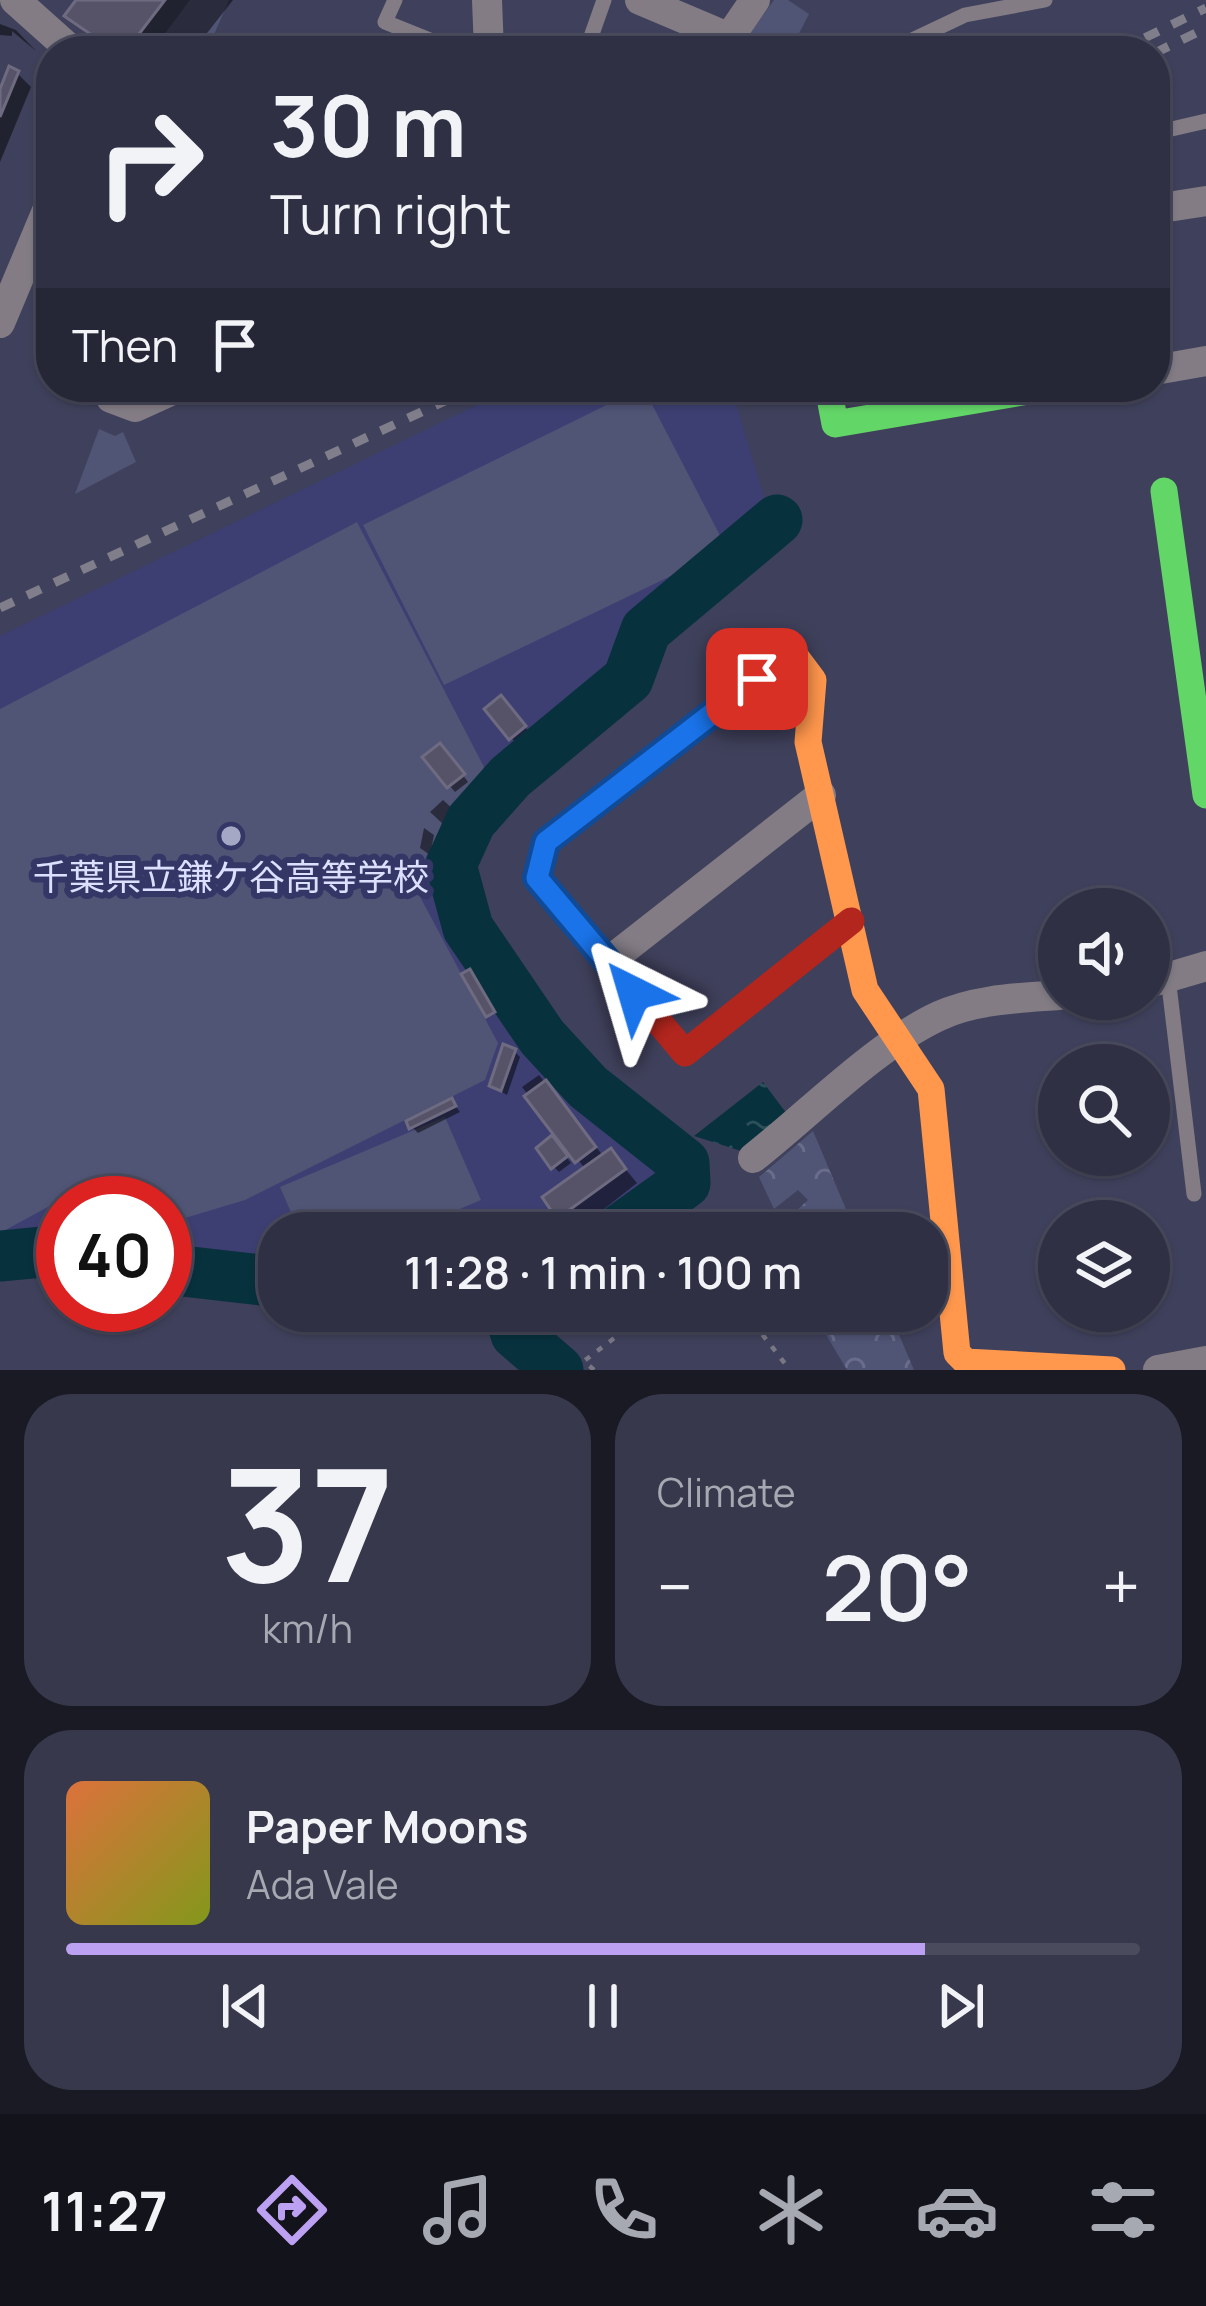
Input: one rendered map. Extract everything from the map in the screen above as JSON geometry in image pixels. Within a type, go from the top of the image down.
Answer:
[{"type":"street","points":[[15,0],[55,36]]},
{"type":"street","points":[[487,0],[488,36]]},
{"type":"street","points":[[640,0],[708,36]]},
{"type":"street","points":[[731,36],[755,0]]},
{"type":"street","points":[[1170,207],[1206,201]]},
{"type":"street","points":[[0,323],[36,237]]},
{"type":"street","points":[[1170,367],[1206,361]]},
{"type":"street","points":[[831,402],[835,424],[964,402]]},
{"type":"street","points":[[1164,491],[1206,795]]},
{"type":"street","points":[[851,921],[685,1053],[537,878],[546,842],[792,652],[813,680],[808,742],[851,921],[865,990],[931,1089],[957,1353],[966,1362],[1112,1370]]},
{"type":"street","points":[[608,962],[820,795]]},
{"type":"street","points":[[1170,976],[1206,966]]},
{"type":"street","points":[[753,1159],[901,1040],[941,1015],[1038,999]]},
{"type":"street","points":[[1158,1370],[1206,1361]]},
{"type":"lane","points":[[394,0],[385,22],[420,36]]},
{"type":"lane","points":[[591,36],[604,0]]},
{"type":"lane","points":[[920,36],[965,14],[1045,0]]},
{"type":"lane","points":[[1170,129],[1206,121]]},
{"type":"lane","points":[[1165,1020],[1194,1194]]},
{"type":"path","points":[[594,1370],[584,1361],[622,1332]]},
{"type":"path","points":[[760,1332],[790,1370]]},
{"type":"shaded area","name":"千葉県立鎌ケ谷高等学校","points":[[483,402],[736,402],[771,520],[751,544],[640,625],[620,678],[504,773],[467,818],[458,854],[492,942],[599,1081],[683,1151],[640,1188],[601,1212],[258,1212],[258,1265],[192,1258],[192,1176],[36,1176],[36,1235],[0,1250],[0,636]]},
{"type":"green space","points":[[190,0],[229,0],[213,36],[163,36]]},
{"type":"green space","points":[[774,0],[788,0],[809,14],[798,36],[748,36]]},
{"type":"green space","points":[[613,402],[651,402],[727,549],[444,685],[363,525]]},
{"type":"green space","points":[[99,429],[115,436],[123,432],[136,462],[75,494]]},
{"type":"green space","points":[[357,522],[484,767],[468,799],[427,856],[417,891],[498,1043],[485,1080],[245,1200],[192,1216],[192,1176],[36,1176],[36,1213],[0,1233],[0,709]]},
{"type":"green space","points":[[445,1117],[481,1200],[453,1212],[291,1212],[280,1187]]},
{"type":"green space","points":[[813,1131],[847,1212],[795,1212],[808,1200],[798,1190],[774,1209],[759,1177]]},
{"type":"green space","points":[[824,1332],[898,1332],[914,1370],[847,1370]]},
{"type":"water","points":[[763,1082],[787,1114],[741,1151],[694,1136]]},
{"type":"building","points":[[76,0],[165,0],[137,36],[93,36],[64,16]]},
{"type":"building","points":[[9,66],[19,71],[0,117],[0,89]]},
{"type":"building","points":[[501,695],[526,726],[509,740],[484,709]]},
{"type":"building","points":[[440,743],[465,774],[447,788],[422,757]]},
{"type":"building","points":[[470,969],[495,1012],[486,1017],[461,974]]},
{"type":"building","points":[[503,1044],[516,1049],[501,1091],[489,1086]]},
{"type":"building","points":[[546,1080],[596,1147],[575,1163],[524,1096]]},
{"type":"building","points":[[452,1098],[456,1106],[409,1129],[406,1121]]},
{"type":"building","points":[[552,1135],[568,1156],[551,1169],[536,1148]]},
{"type":"building","points":[[611,1148],[626,1169],[567,1212],[552,1212],[542,1197]]},
{"type":"waterway","points":[[644,1212],[685,1183],[684,1163],[588,1087],[542,1037],[468,928],[451,865],[471,821],[510,777],[628,679],[646,630],[777,520]]},
{"type":"waterway","points":[[0,1256],[36,1253]]},
{"type":"waterway","points":[[192,1272],[258,1280]]},
{"type":"waterway","points":[[515,1332],[558,1370]]},
{"type":"railway","points":[[1149,36],[1206,8]]},
{"type":"railway","points":[[1170,46],[1206,28]]},
{"type":"railway","points":[[0,608],[443,402]]},
{"type":"traffic: fast","points":[[831,402],[835,424],[964,402]]},
{"type":"traffic: fast","points":[[1164,491],[1206,795]]},
{"type":"traffic: slow","points":[[684,735],[792,652],[813,680],[808,742],[865,990],[931,1089],[957,1353],[966,1362],[1112,1370]]},
{"type":"traffic: jam","points":[[684,735],[546,842],[537,877],[685,1053],[851,921]]},
{"type":"place","name":"千葉県立鎌ケ谷高等学校","points":[[231,836]]},
{"type":"route","points":[[634,993],[537,878],[546,842],[757,679]]}]
